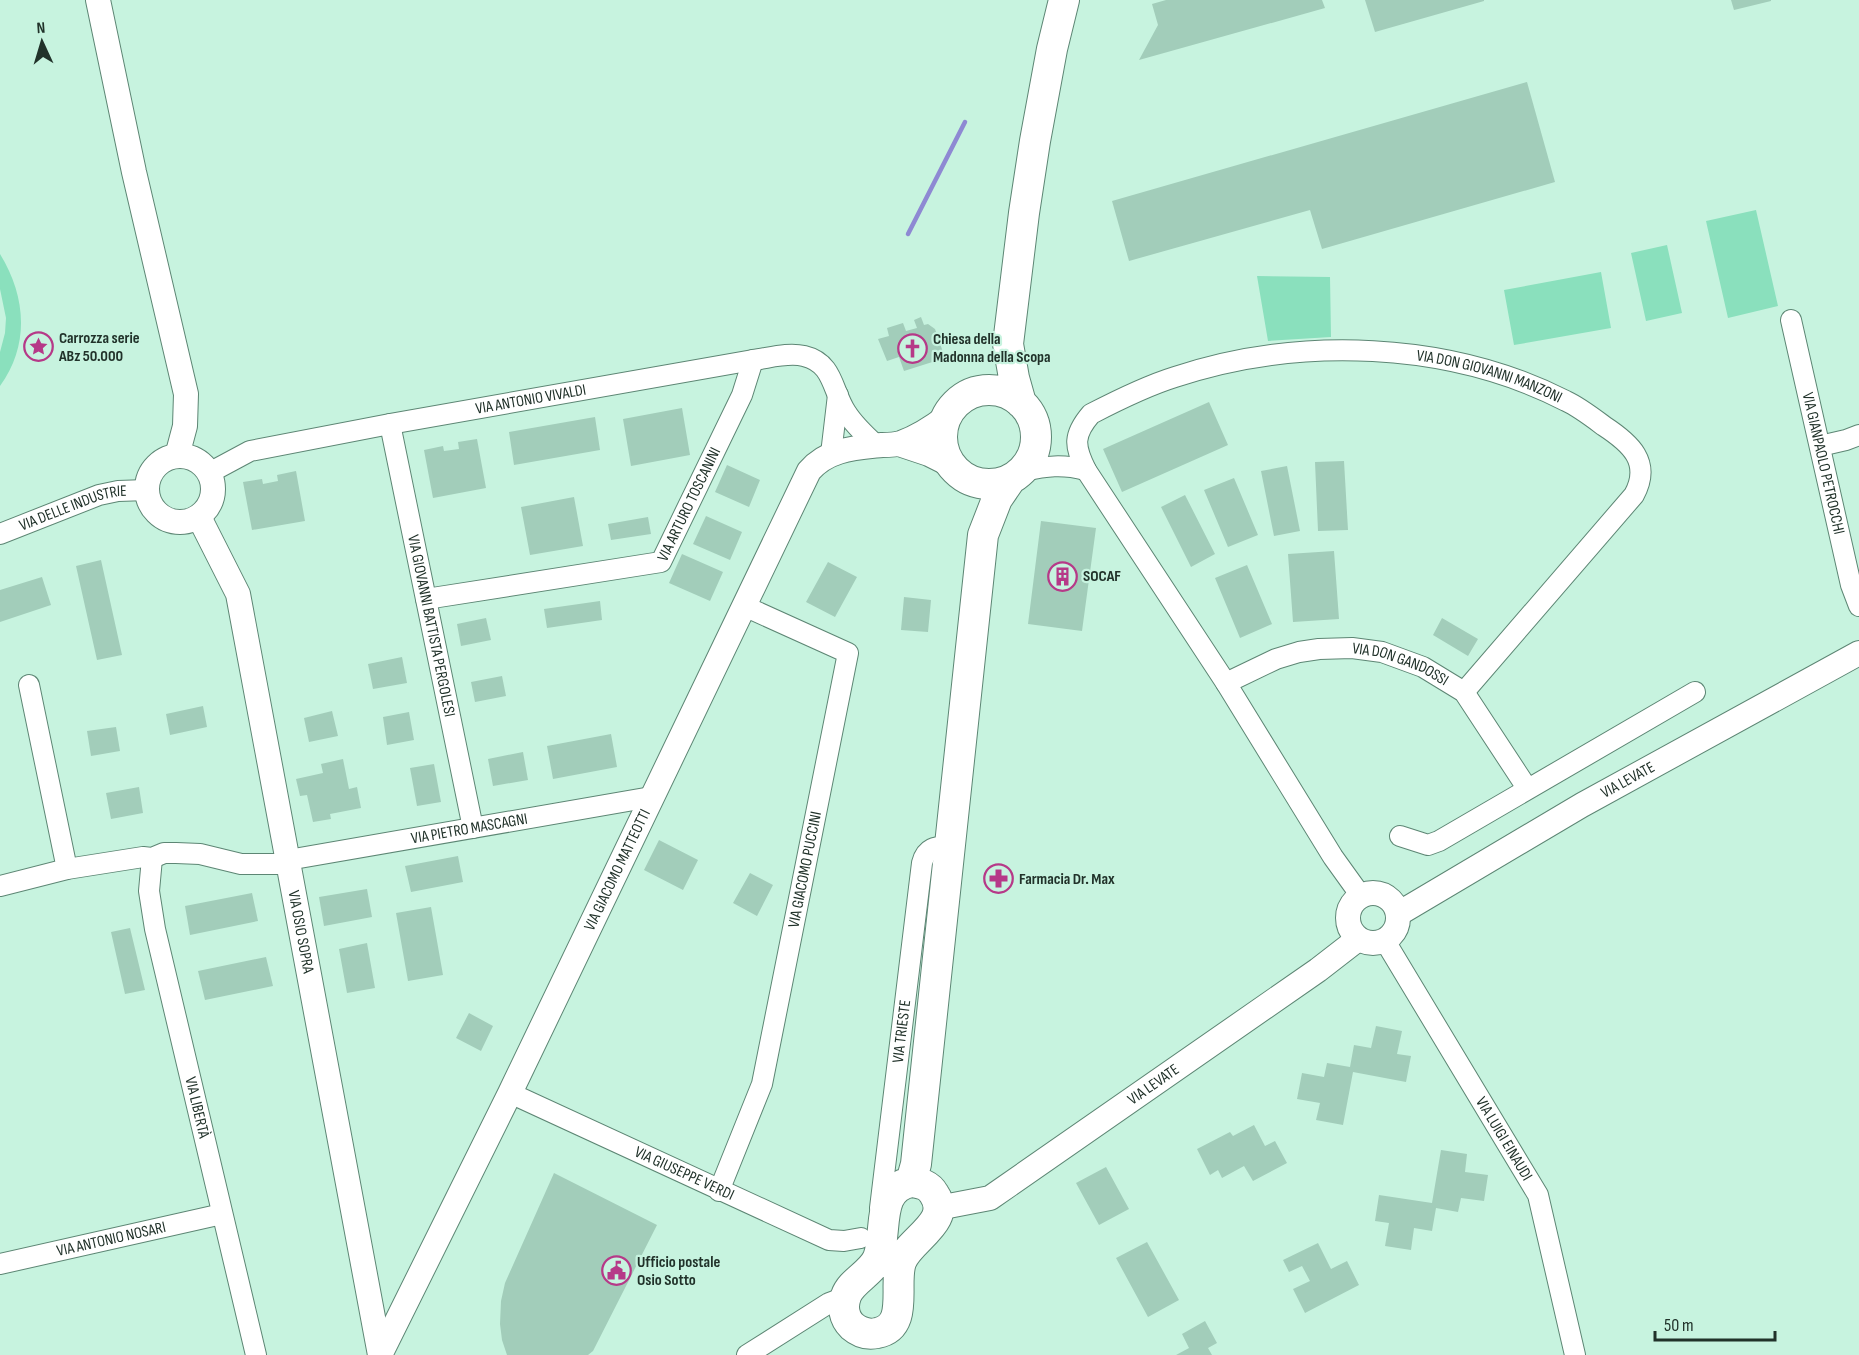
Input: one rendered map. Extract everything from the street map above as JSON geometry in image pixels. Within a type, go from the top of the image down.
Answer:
[{"type":"main road","points":[[983,535],[997,499],[1033,455],[1036,436],[1032,418],[1021,403],[1008,344],[1023,213],[1052,49],[1064,0]]},
{"type":"main road","points":[[983,535],[970,491],[943,445],[942,431],[946,417],[958,402],[976,392],[998,363],[1008,344]]},
{"type":"main road","points":[[976,392],[1000,391],[1021,403]]},
{"type":"main road","points":[[956,470],[976,483],[985,484],[1002,483],[1016,475]]},
{"type":"main road","name":"VIA TRIESTE","points":[[911,1182],[916,1164],[983,535]]},
{"type":"main road","points":[[911,1182],[929,1187],[936,1198],[938,1208],[935,1220],[901,1261],[898,1274],[899,1307],[896,1318],[876,1344],[868,1334],[850,1324],[844,1313],[845,1297],[850,1288],[872,1268],[877,1259],[885,1226],[887,1199],[903,1183],[911,1182]]},
{"type":"street","points":[[98,0],[134,172],[186,394],[185,426],[177,456]]},
{"type":"street","name":"VIA GIANPAOLO PETROCCHI","points":[[1791,321],[1851,585],[1859,606]]},
{"type":"street","name":"VIA DON GIOVANNI MANZONI","points":[[1361,896],[1333,857],[1226,683],[1086,470],[1078,452],[1077,437],[1082,425],[1091,414],[1174,377],[1274,353],[1323,350],[1377,351],[1449,361],[1504,375],[1567,401],[1619,436],[1630,446],[1642,471],[1639,486],[1634,495],[1464,692]]},
{"type":"street","name":"VIA ANTONIO VIVALDI","points":[[209,473],[250,451],[390,424],[792,355],[805,356],[823,366],[833,379],[846,412],[864,434],[888,445]]},
{"type":"street","name":"VIA ARTURO TOSCANINI","points":[[426,599],[661,562],[742,395],[753,360]]},
{"type":"street","points":[[831,454],[838,395]]},
{"type":"street","points":[[888,445],[925,431],[946,417]]},
{"type":"street","name":"VIA GIOVANNI BATTISTA PERGOLESI","points":[[390,424],[473,828]]},
{"type":"street","points":[[1820,446],[1859,435]]},
{"type":"street","points":[[888,445],[929,454],[956,470]]},
{"type":"street","name":"VIA GIACOMO MATTEOTTI","points":[[380,1355],[510,1094],[809,471],[815,464],[831,454],[847,449],[888,445]]},
{"type":"street","points":[[177,456],[196,460],[209,473],[213,492],[211,502],[199,517],[179,522],[160,516],[153,509],[147,490],[148,480],[159,464],[177,456]]},
{"type":"street","points":[[1016,475],[1048,466],[1068,465],[1086,470]]},
{"type":"street","name":"VIA DELLE INDUSTRIE","points":[[0,534],[99,495],[118,491],[147,490]]},
{"type":"street","name":"VIA OSIO SOPRA","points":[[199,517],[238,594],[380,1355]]},
{"type":"street","name":"VIA GIACOMO PUCCINI","points":[[719,1191],[762,1084],[848,653],[744,606]]},
{"type":"street","name":"VIA DON GANDOSSI","points":[[1226,683],[1276,659],[1299,652],[1352,648],[1382,652],[1423,667],[1464,692],[1527,788]]},
{"type":"street","name":"VIA LEVATE","points":[[1398,914],[1582,805],[1859,653]]},
{"type":"street","points":[[29,685],[67,869]]},
{"type":"street","points":[[1400,836],[1428,845],[1695,692]]},
{"type":"street","name":"VIA PIETRO MASCAGNI","points":[[0,886],[67,869],[143,857],[152,858],[164,853],[201,854],[241,864],[276,864],[288,860],[651,797]]},
{"type":"street","name":"VIA TRIESTE","points":[[866,1235],[880,1213],[922,863],[924,854],[931,848],[950,847]]},
{"type":"street","name":"VIA LIBERTÀ","points":[[152,858],[149,891],[155,929],[256,1355]]},
{"type":"street","points":[[1377,893],[1384,895],[1396,907],[1398,914],[1398,925],[1393,934],[1385,941],[1371,944],[1358,939],[1353,934],[1347,920],[1351,906],[1361,896],[1377,893]]},
{"type":"street","name":"VIA LEVATE","points":[[938,1208],[990,1198],[1318,970],[1358,939]]},
{"type":"street","name":"VIA LUIGI EINAUDI","points":[[1385,941],[1538,1195],[1575,1355]]},
{"type":"street","name":"VIA GIUSEPPE VERDI","points":[[510,1094],[829,1240],[844,1241],[866,1235]]},
{"type":"street","name":"VIA ANTONIO NOSARI","points":[[0,1264],[222,1214]]},
{"type":"street","points":[[747,1355],[829,1304],[845,1297]]},
{"type":"green space","points":[[1756,210],[1778,306],[1728,318],[1706,221]]},
{"type":"green space","points":[[1667,245],[1682,313],[1646,321],[1631,253]]},
{"type":"green space","points":[[0,254],[15,287],[21,320],[16,354],[0,386],[0,352],[6,318],[0,289]]},
{"type":"green space","points":[[1601,272],[1611,328],[1514,345],[1504,290]]},
{"type":"green space","points":[[1257,276],[1330,277],[1331,337],[1268,341]]},
{"type":"building","points":[[1166,0],[1322,0],[1325,8],[1139,60],[1158,25],[1152,4]]},
{"type":"building","points":[[1365,0],[1484,0],[1484,1],[1375,32]]},
{"type":"building","points":[[1731,0],[1771,0],[1771,1],[1734,10]]},
{"type":"building","points":[[1527,82],[1555,182],[1322,249],[1310,210],[1129,261],[1112,201]]},
{"type":"building","name":"Chiesa della Madonna della Scopa","points":[[921,317],[924,325],[928,324],[935,329],[945,358],[904,371],[899,357],[887,361],[878,339],[889,336],[887,328],[903,323],[906,331],[917,328],[914,320]]},
{"type":"building","points":[[1209,402],[1228,445],[1122,492],[1103,449]]},
{"type":"building","points":[[682,408],[690,455],[631,466],[623,419]]},
{"type":"building","points":[[595,417],[600,450],[514,465],[509,432]]},
{"type":"building","points":[[477,439],[486,488],[433,498],[424,450],[443,446],[444,451],[459,449],[458,442]]},
{"type":"building","points":[[1344,461],[1348,530],[1318,531],[1315,462]]},
{"type":"building","points":[[727,465],[760,480],[749,507],[715,492]]},
{"type":"building","points":[[1287,466],[1300,531],[1274,536],[1261,471]]},
{"type":"building","points":[[296,471],[305,521],[252,530],[243,482],[262,479],[263,484],[278,481],[277,475]]},
{"type":"building","points":[[1234,478],[1258,535],[1228,547],[1204,490]]},
{"type":"building","points":[[1185,495],[1215,554],[1191,567],[1161,507]]},
{"type":"building","points":[[574,497],[583,546],[530,555],[521,507]]},
{"type":"building","points":[[706,516],[742,532],[730,560],[693,544]]},
{"type":"building","points":[[648,517],[651,534],[611,540],[608,524]]},
{"type":"building","name":"SOCAF","points":[[1041,521],[1096,528],[1082,631],[1028,624]]},
{"type":"building","points":[[1334,551],[1339,619],[1293,622],[1288,554]]},
{"type":"building","points":[[682,554],[723,572],[710,601],[669,583]]},
{"type":"building","points":[[101,560],[122,655],[97,660],[76,566]]},
{"type":"building","points":[[828,562],[857,577],[835,617],[806,602]]},
{"type":"building","points":[[1247,565],[1272,624],[1240,638],[1215,578]]},
{"type":"building","points":[[42,577],[51,605],[0,622],[0,590]]},
{"type":"building","points":[[904,597],[931,600],[928,632],[901,630]]},
{"type":"building","points":[[600,601],[602,620],[547,628],[544,609]]},
{"type":"building","points":[[486,618],[491,640],[461,646],[457,624]]},
{"type":"building","points":[[1442,618],[1478,639],[1468,656],[1433,635]]},
{"type":"building","points":[[402,657],[407,683],[373,689],[368,664]]},
{"type":"building","points":[[502,676],[506,696],[475,702],[471,682]]},
{"type":"building","points":[[203,706],[207,727],[170,735],[166,714]]},
{"type":"building","points":[[332,711],[338,736],[309,742],[304,718]]},
{"type":"building","points":[[409,712],[414,740],[387,745],[383,717]]},
{"type":"building","points":[[116,727],[120,751],[91,756],[87,731]]},
{"type":"building","points":[[611,734],[617,767],[553,779],[547,746]]},
{"type":"building","points":[[523,752],[528,780],[493,786],[488,759]]},
{"type":"building","points":[[343,759],[349,789],[357,787],[361,808],[330,814],[331,819],[313,822],[307,795],[300,796],[296,779],[323,773],[321,764]]},
{"type":"building","points":[[434,764],[441,802],[417,806],[410,768]]},
{"type":"building","points":[[139,787],[143,813],[111,819],[106,793]]},
{"type":"building","points":[[659,840],[698,860],[683,890],[644,870]]},
{"type":"building","points":[[458,856],[463,882],[411,892],[405,866]]},
{"type":"building","points":[[750,873],[773,885],[757,916],[733,903]]},
{"type":"building","points":[[367,889],[372,917],[324,926],[319,897]]},
{"type":"building","points":[[252,893],[258,921],[190,935],[185,906]]},
{"type":"building","points":[[431,907],[443,975],[408,981],[396,913]]},
{"type":"building","points":[[130,928],[145,990],[125,994],[111,932]]},
{"type":"building","points":[[367,943],[375,988],[347,993],[339,949]]},
{"type":"building","points":[[266,957],[273,986],[205,1000],[198,971]]},
{"type":"building","points":[[469,1013],[493,1026],[481,1051],[456,1038]]},
{"type":"building","points":[[1376,1026],[1402,1031],[1397,1054],[1411,1056],[1406,1082],[1353,1072],[1343,1125],[1316,1120],[1320,1103],[1297,1099],[1302,1073],[1324,1077],[1327,1063],[1350,1067],[1354,1045],[1371,1048]]},
{"type":"building","points":[[1254,1125],[1265,1146],[1275,1141],[1287,1163],[1253,1181],[1244,1166],[1222,1178],[1218,1170],[1210,1175],[1197,1149],[1230,1132],[1233,1136]]},
{"type":"building","points":[[1441,1150],[1467,1154],[1465,1172],[1488,1175],[1484,1201],[1461,1198],[1458,1212],[1436,1208],[1432,1231],[1414,1228],[1411,1250],[1385,1246],[1389,1223],[1375,1221],[1379,1195],[1432,1203]]},
{"type":"building","points":[[1106,1167],[1129,1209],[1099,1225],[1076,1183]]},
{"type":"building","points":[[554,1173],[657,1225],[593,1351],[588,1355],[507,1355],[500,1324],[505,1283]]},
{"type":"building","points":[[1147,1242],[1179,1300],[1148,1317],[1116,1258]]},
{"type":"building","points":[[1318,1243],[1331,1269],[1347,1261],[1359,1285],[1305,1313],[1293,1289],[1310,1281],[1302,1266],[1289,1272],[1283,1260]]},
{"type":"building","points":[[1205,1321],[1217,1343],[1208,1348],[1212,1355],[1176,1355],[1189,1348],[1182,1334]]},
{"type":"waterway","points":[[908,234],[965,122]]},
{"type":"place","name":"Carrozza serie ABz 50.000","points":[[38,347]]},
{"type":"place","name":"Chiesa della Madonna della Scopa","points":[[912,348]]},
{"type":"place","name":"SOCAF","points":[[1062,576]]},
{"type":"place","name":"Farmacia Dr. Max","points":[[998,879]]},
{"type":"place","name":"Ufficio postale Osio Sotto","points":[[616,1271]]}]
